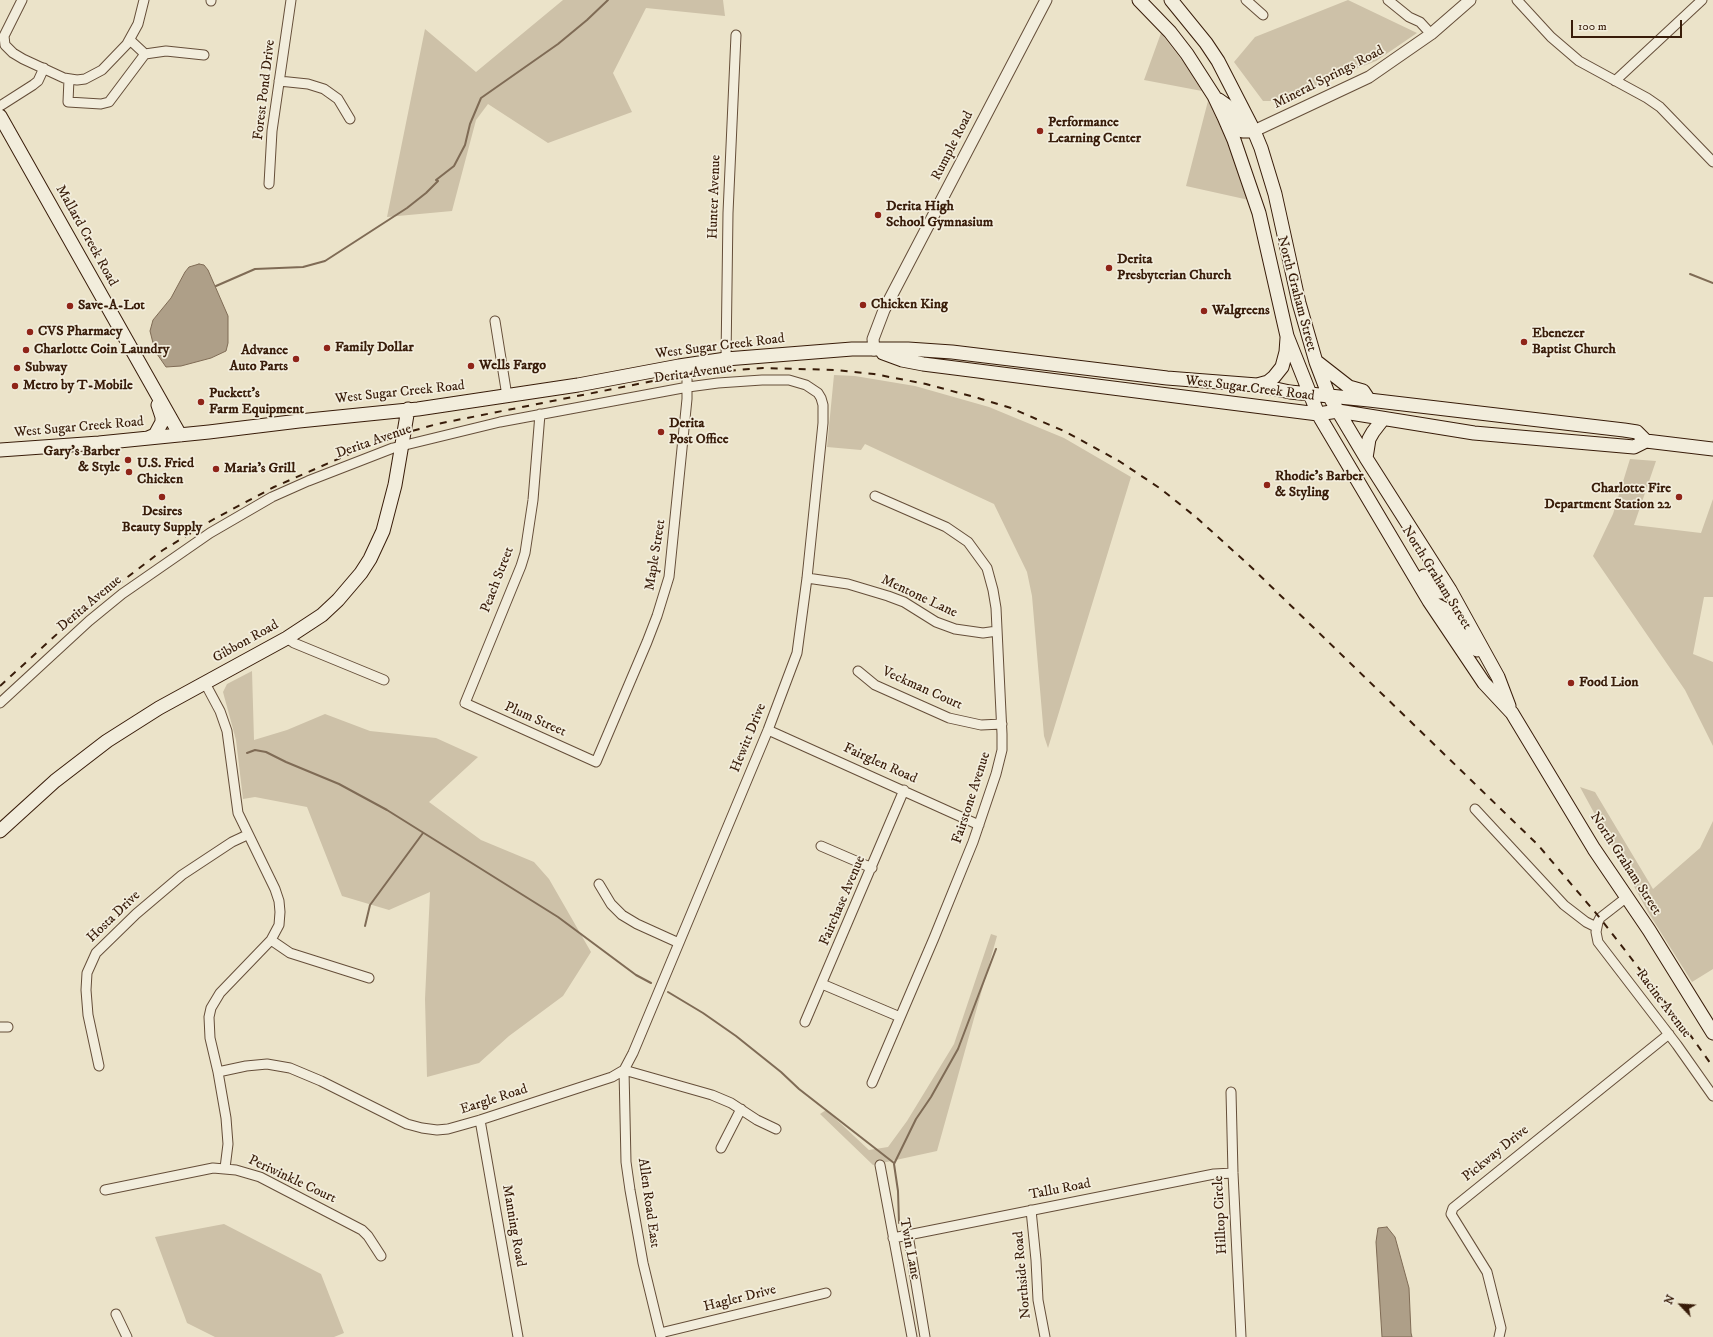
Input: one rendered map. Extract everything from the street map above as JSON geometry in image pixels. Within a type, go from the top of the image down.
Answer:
[{"type":"main road","name":"North Graham Street","points":[[1139,0],[1178,43],[1214,96],[1234,140],[1259,213],[1288,336],[1309,395],[1318,414],[1429,601],[1484,683],[1512,713]]},
{"type":"main road","name":"North Graham Street","points":[[1171,0],[1206,43],[1218,61],[1254,131],[1270,177],[1299,302],[1316,362],[1329,396],[1366,458],[1450,590],[1492,666],[1512,713],[1594,849],[1627,897],[1713,1033]]},
{"type":"main road","points":[[1214,96],[1226,105],[1243,131],[1254,131]]},
{"type":"main road","name":"Mallard Creek Road","points":[[0,116],[180,435]]},
{"type":"main road","points":[[1257,385],[1268,382],[1274,378],[1282,367],[1288,336]]},
{"type":"main road","points":[[125,339],[124,348],[160,408],[162,417],[160,428],[155,435],[148,438]]},
{"type":"main road","name":"West Sugar Creek Road","points":[[0,450],[180,435],[408,409],[507,396],[687,364],[726,359],[852,349],[928,350],[1167,378],[1257,385],[1309,395],[1370,400],[1624,430],[1637,432],[1646,441]]},
{"type":"main road","name":"West Sugar Creek Road","points":[[874,350],[902,360],[924,364],[1318,414],[1338,412],[1474,433],[1566,440],[1634,448],[1646,441],[1713,449]]},
{"type":"main road","points":[[1316,362],[1349,387],[1363,391],[1370,400]]},
{"type":"main road","points":[[1024,376],[1030,368],[1036,366],[1060,369],[1073,366]]},
{"type":"main road","name":"Gibbon Road","points":[[0,831],[55,781],[89,753],[150,713],[287,638],[322,615],[338,600],[361,573],[370,559],[387,520],[403,444],[408,409]]},
{"type":"main road","points":[[1366,458],[1369,439],[1372,432],[1383,419]]},
{"type":"main road","points":[[1566,440],[1580,437],[1613,438],[1624,430]]},
{"type":"main road","points":[[1392,538],[1419,567],[1431,588],[1435,592],[1440,593],[1450,590]]},
{"type":"main road","points":[[1429,601],[1440,605],[1448,611],[1460,631],[1492,666]]},
{"type":"street","points":[[22,0],[6,30],[4,42],[13,53],[69,79],[77,80],[85,79],[102,70],[130,40],[138,24],[144,0]]},
{"type":"street","name":"Forest Pond Drive","points":[[269,184],[272,131],[291,0]]},
{"type":"street","name":"Rumple Road","points":[[874,350],[873,339],[884,310],[1046,0]]},
{"type":"street","points":[[1246,0],[1263,15]]},
{"type":"street","points":[[1255,8],[1261,0]]},
{"type":"street","points":[[1388,0],[1409,16],[1420,22],[1431,34]]},
{"type":"street","name":"Mineral Springs Road","points":[[1254,131],[1369,77],[1431,34],[1470,0]]},
{"type":"street","points":[[1517,0],[1567,52],[1583,64],[1660,107],[1713,162]]},
{"type":"street","points":[[1615,81],[1702,0]]},
{"type":"street","name":"Hunter Avenue","points":[[726,359],[728,206],[736,35]]},
{"type":"street","points":[[130,40],[145,54]]},
{"type":"street","points":[[69,79],[68,102],[102,104],[109,102],[145,54],[166,51],[204,55]]},
{"type":"street","points":[[0,106],[38,81],[44,68]]},
{"type":"street","points":[[279,81],[308,84],[324,88],[338,99],[350,120]]},
{"type":"street","points":[[495,321],[507,396]]},
{"type":"street","name":"Maple Street","points":[[596,762],[647,642],[657,616],[669,576],[688,387],[687,364]]},
{"type":"street","name":"Derita Avenue","points":[[0,703],[88,621],[122,594],[210,533],[272,497],[324,474],[403,444],[540,414],[688,387],[750,380],[789,380],[806,385],[818,393],[821,398]]},
{"type":"street","name":"Hewitt Drive","points":[[624,1070],[633,1053],[768,730],[797,653],[807,578],[823,423],[823,405],[821,398]]},
{"type":"street","name":"Peach Street","points":[[464,703],[521,566],[525,552],[532,500],[540,414]]},
{"type":"street","name":"Fairstone Avenue","points":[[872,1084],[934,938],[979,825],[1000,762],[1002,750],[996,608],[991,579],[981,558],[968,542],[946,526],[874,496]]},
{"type":"street","name":"Mentone Lane","points":[[807,578],[848,584],[888,596],[904,602],[936,622],[955,629],[983,633],[997,631]]},
{"type":"street","points":[[287,638],[294,643],[384,680]]},
{"type":"street","name":"Veckman Court","points":[[858,671],[874,685],[949,718],[976,724],[1002,724]]},
{"type":"street","points":[[205,683],[220,712],[227,731],[238,813],[247,835],[275,889],[279,901],[280,912],[278,925],[271,940],[220,993],[211,1008],[208,1023],[218,1072],[227,1134],[225,1168]]},
{"type":"street","name":"Plum Street","points":[[464,703],[596,762]]},
{"type":"street","name":"Fairglen Road","points":[[768,730],[979,825]]},
{"type":"street","name":"Fairchase Avenue","points":[[805,1022],[904,790]]},
{"type":"street","points":[[1475,809],[1564,905],[1586,922],[1596,927],[1600,918],[1627,897]]},
{"type":"street","name":"Hosta Drive","points":[[99,1066],[88,1015],[86,990],[87,973],[96,953],[136,914],[182,875],[232,842],[247,835]]},
{"type":"street","points":[[821,846],[872,868]]},
{"type":"street","points":[[599,884],[610,904],[622,915],[636,924],[679,943]]},
{"type":"street","name":"Racine Avenue","points":[[1596,927],[1598,942],[1713,1096]]},
{"type":"street","points":[[271,940],[290,953],[369,978]]},
{"type":"street","points":[[822,984],[900,1017]]},
{"type":"street","name":"Pickway Drive","points":[[1499,1337],[1501,1328],[1488,1272],[1451,1214],[1453,1208],[1668,1034]]},
{"type":"street","name":"Eargle Road","points":[[218,1072],[246,1066],[267,1064],[290,1068],[321,1081],[393,1118],[422,1128],[448,1129],[612,1077],[624,1070]]},
{"type":"street","points":[[624,1070],[712,1095],[741,1109],[757,1120],[776,1129]]},
{"type":"street","name":"Allen Road East","points":[[624,1070],[626,1162],[643,1263],[661,1335]]},
{"type":"street","name":"Hilltop Circle","points":[[1231,1092],[1233,1173],[1241,1337]]},
{"type":"street","points":[[721,1148],[741,1109]]},
{"type":"street","name":"Manning Road","points":[[480,1120],[518,1337]]},
{"type":"street","name":"Twin Lane","points":[[880,1165],[912,1337]]},
{"type":"street","name":"Periwinkle Court","points":[[105,1190],[194,1171],[225,1168],[260,1177],[349,1223],[368,1236],[381,1256]]},
{"type":"street","name":"Tallu Road","points":[[893,1238],[1214,1174],[1233,1173]]},
{"type":"street","name":"Northside Road","points":[[1031,1210],[1038,1300],[1045,1337]]},
{"type":"street","name":"Twin Lane","points":[[908,1235],[925,1337]]},
{"type":"street","name":"Hagler Drive","points":[[661,1335],[826,1292]]},
{"type":"street","points":[[116,1314],[127,1337]]},
{"type":"shaded area","points":[[563,0],[723,0],[725,16],[646,8],[613,73],[632,112],[548,143],[488,104],[476,120],[452,211],[387,217],[425,29],[476,72]]},
{"type":"shaded area","points":[[1348,0],[1417,33],[1376,61],[1303,92],[1274,101],[1263,101],[1234,62],[1255,37]]},
{"type":"shaded area","points":[[1161,33],[1184,63],[1202,91],[1144,80]]},
{"type":"shaded area","points":[[1208,101],[1233,153],[1249,200],[1186,186]]},
{"type":"shaded area","points":[[199,264],[204,265],[208,270],[228,316],[228,343],[226,351],[211,358],[181,366],[166,367],[155,351],[150,331],[153,320],[171,298],[189,267]]},
{"type":"shaded area","points":[[834,375],[855,376],[915,386],[989,407],[1064,438],[1131,477],[1048,748],[1044,736],[1032,596],[1027,572],[994,504],[865,444],[861,450],[827,447]]},
{"type":"shaded area","points":[[1630,459],[1656,461],[1634,525],[1701,533],[1713,499],[1713,597],[1704,597],[1693,654],[1713,662],[1713,746],[1685,690],[1593,556],[1613,514]]},
{"type":"shaded area","points":[[252,671],[254,740],[287,730],[325,714],[370,731],[436,738],[478,757],[429,802],[481,840],[534,862],[549,879],[591,952],[563,996],[509,1036],[479,1063],[427,1077],[425,999],[430,892],[389,910],[342,896],[307,807],[255,797],[243,799],[236,740],[223,692],[227,684]]},
{"type":"shaded area","points":[[1580,787],[1595,792],[1653,889],[1700,848],[1713,821],[1713,969],[1692,982],[1648,912]]},
{"type":"shaded area","points":[[991,934],[997,936],[937,1151],[873,1165],[820,1114],[826,1110],[869,1150],[888,1147],[907,1121],[954,1044]]},
{"type":"shaded area","points":[[224,1224],[321,1274],[344,1333],[334,1337],[215,1337],[187,1323],[155,1237]]},
{"type":"shaded area","points":[[1387,1227],[1395,1237],[1409,1288],[1412,1337],[1382,1337],[1376,1242],[1378,1228]]},
{"type":"waterway","points":[[216,286],[255,269],[303,267],[325,261],[407,208],[426,193],[438,181],[436,180],[454,166],[465,145],[470,124],[481,98],[558,44],[608,0]]},
{"type":"waterway","points":[[1690,274],[1713,283]]},
{"type":"waterway","points":[[247,753],[255,750],[266,752],[339,784],[387,810],[558,917],[636,975],[651,983]]},
{"type":"waterway","points":[[365,926],[370,905],[423,833]]},
{"type":"waterway","points":[[899,1223],[898,1191],[894,1164],[916,1119],[931,1097],[958,1049],[996,949]]},
{"type":"waterway","points":[[668,992],[703,1013],[736,1036],[781,1072],[799,1089],[894,1163]]},
{"type":"railway","points":[[0,686],[79,614],[163,550],[214,519],[274,487],[354,452],[405,433],[437,424],[688,374],[763,368],[837,370],[874,374],[926,384],[1011,408],[1066,432],[1119,461],[1161,489],[1197,518],[1250,566],[1538,845],[1600,918],[1686,1029],[1713,1067]]},
{"type":"place","name":"Performance Learning Center","points":[[1040,131]]},
{"type":"place","name":"Derita High School Gymnasium","points":[[878,215]]},
{"type":"place","name":"Derita Presbyterian Church","points":[[1109,268]]},
{"type":"place","name":"Chicken King","points":[[863,305]]},
{"type":"place","name":"Save-A-Lot","points":[[70,306]]},
{"type":"place","name":"Walgreens","points":[[1204,311]]},
{"type":"place","name":"CVS Pharmacy","points":[[30,332]]},
{"type":"place","name":"Ebenezer Baptist Church","points":[[1524,342]]},
{"type":"place","name":"Family Dollar","points":[[327,348]]},
{"type":"place","name":"Charlotte Coin Laundry","points":[[26,350]]},
{"type":"place","name":"Advance Auto Parts","points":[[296,359]]},
{"type":"place","name":"Wells Fargo","points":[[471,366]]},
{"type":"place","name":"Subway","points":[[17,368]]},
{"type":"place","name":"Metro by T-Mobile","points":[[15,386]]},
{"type":"place","name":"Puckett's Farm Equipment","points":[[201,402]]},
{"type":"place","name":"Derita Post Office","points":[[661,432]]},
{"type":"place","name":"Gary's Barber & Style","points":[[128,460]]},
{"type":"place","name":"Maria's Grill","points":[[216,469]]},
{"type":"place","name":"U.S. Fried Chicken","points":[[129,472]]},
{"type":"place","name":"Rhodie's Barber & Styling","points":[[1267,485]]},
{"type":"place","name":"Desires Beauty Supply","points":[[162,497]]},
{"type":"place","name":"Charlotte Fire Department Station 22","points":[[1679,497]]},
{"type":"place","name":"Food Lion","points":[[1571,683]]}]
